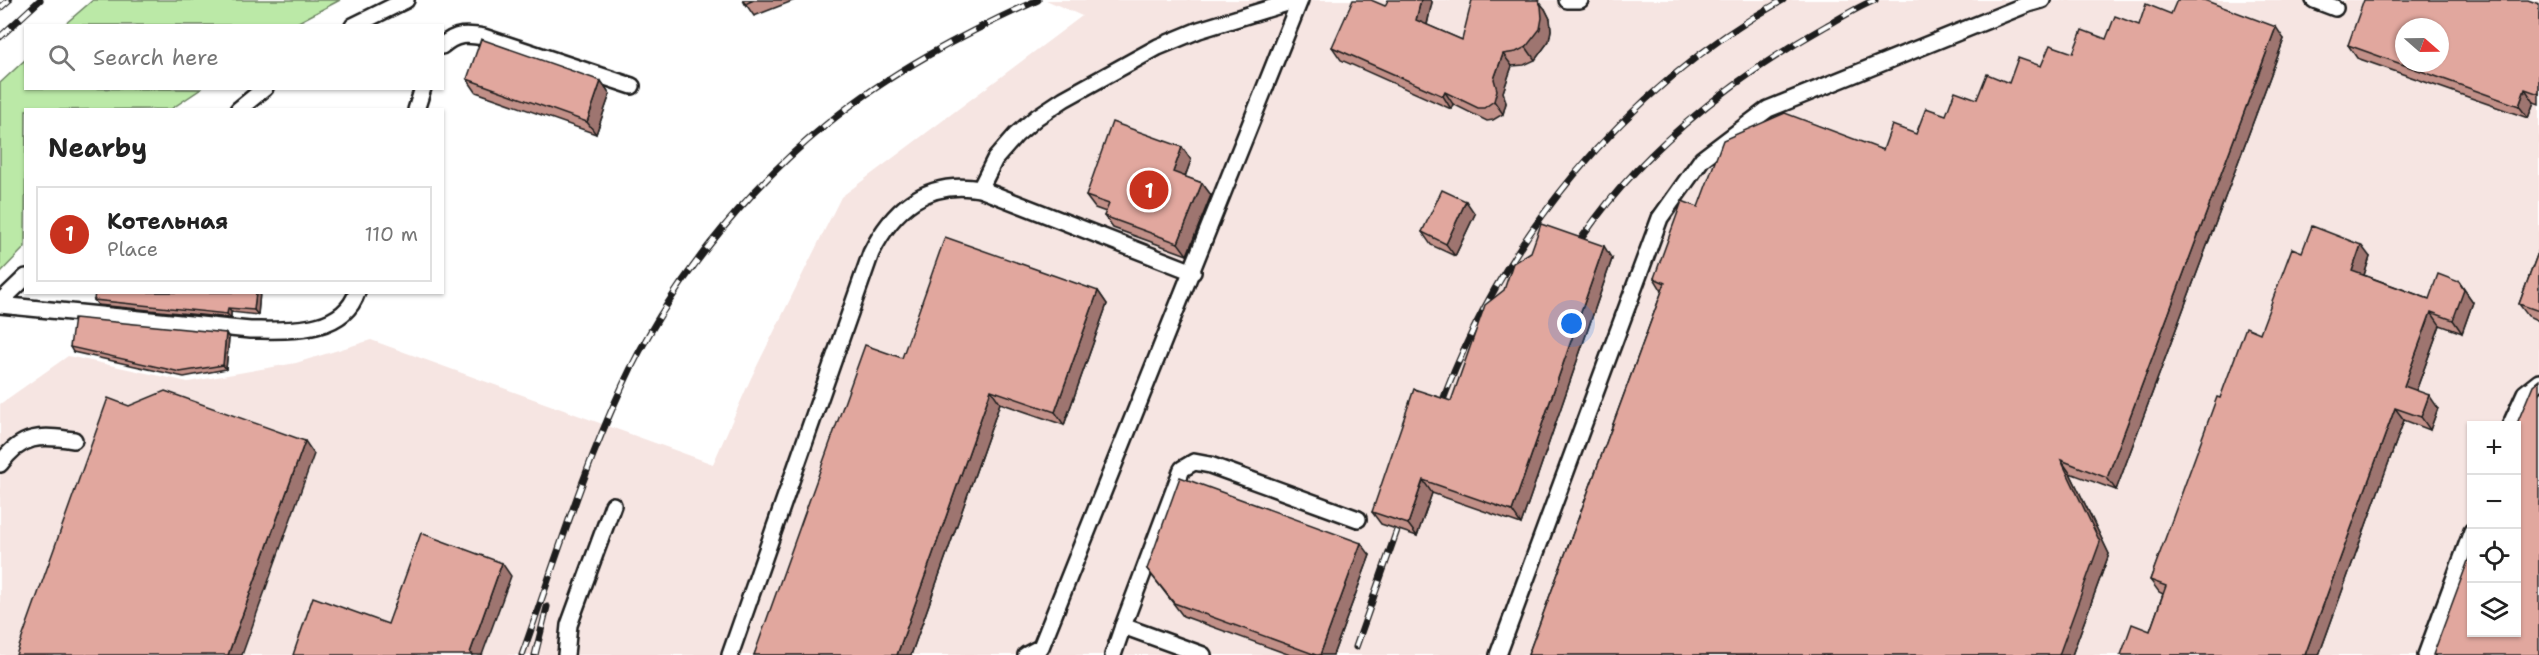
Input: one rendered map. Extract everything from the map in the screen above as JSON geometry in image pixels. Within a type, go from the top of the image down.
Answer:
[{"type":"lane","points":[[357,24],[406,0]]},
{"type":"lane","points":[[980,189],[995,159],[1016,135],[1064,99],[1158,47],[1199,30],[1299,0]]},
{"type":"lane","points":[[1026,655],[1040,651],[1193,272],[1299,0]]},
{"type":"lane","points":[[1567,0],[1580,0]]},
{"type":"lane","points":[[1498,655],[1660,218],[1702,159],[1768,110],[1866,68],[2043,0]]},
{"type":"lane","points":[[2314,0],[2335,8]]},
{"type":"lane","points":[[444,44],[463,33],[484,37],[632,86]]},
{"type":"lane","points":[[240,108],[263,90]]},
{"type":"lane","points":[[417,108],[422,90]]},
{"type":"lane","points":[[730,655],[876,242],[893,218],[911,201],[952,187],[980,189],[1193,272]]},
{"type":"lane","points":[[0,303],[24,279]]},
{"type":"lane","points":[[0,303],[250,330],[287,330],[334,321],[346,312],[356,294]]},
{"type":"lane","points":[[2512,421],[2525,393],[2539,382]]},
{"type":"lane","points":[[0,464],[25,440],[38,436],[74,440]]},
{"type":"lane","points":[[1113,655],[1175,484],[1182,469],[1194,462],[1210,465],[1358,519]]},
{"type":"lane","points":[[566,655],[569,625],[613,505]]},
{"type":"lane","points":[[2426,655],[2467,544]]},
{"type":"lane","points":[[1123,626],[1203,655]]},
{"type":"shaded area","points":[[1046,0],[2539,0],[2539,655],[0,655],[0,404],[68,356],[188,382],[296,363],[371,340],[713,464],[751,378],[841,197],[1082,16]]},
{"type":"green space","points":[[93,0],[340,0],[295,24],[65,24]]},
{"type":"green space","points":[[24,61],[24,90],[200,90],[172,108],[24,108],[24,248],[0,273],[0,83]]},
{"type":"building","points":[[1353,0],[1371,0],[1385,6],[1388,0],[1421,0],[1416,20],[1462,40],[1472,0],[1538,0],[1542,18],[1540,29],[1526,47],[1516,52],[1503,54],[1494,79],[1497,90],[1494,101],[1484,108],[1478,108],[1445,92],[1443,96],[1332,47]]},
{"type":"building","points":[[2177,0],[2204,0],[2276,27],[2107,478],[2061,460],[2100,542],[2059,655],[1528,655],[1665,283],[1654,278],[1682,201],[1698,207],[1723,140],[1785,113],[1883,150],[1892,125],[1916,134],[1926,108],[1946,115],[1955,91],[1977,99],[1987,74],[2009,83],[2018,58],[2041,66],[2050,45],[2073,53],[2082,30],[2106,39],[2115,16],[2139,25],[2146,4],[2171,14]]},
{"type":"building","points":[[2364,0],[2528,0],[2539,4],[2539,94],[2525,89],[2519,106],[2424,72],[2449,72],[2449,18],[2395,18],[2395,62],[2348,45]]},
{"type":"building","points":[[481,39],[601,81],[587,122],[467,79]]},
{"type":"building","points":[[1112,122],[1182,147],[1173,172],[1202,183],[1178,243],[1104,216],[1109,204],[1086,196]]},
{"type":"building","points":[[1442,190],[1466,201],[1446,244],[1422,232]]},
{"type":"building","points":[[1541,224],[1604,246],[1512,511],[1423,480],[1408,524],[1372,512],[1414,389],[1451,401],[1485,305],[1504,290],[1513,263],[1531,252]]},
{"type":"building","points":[[2312,226],[2361,245],[2352,271],[2429,299],[2438,274],[2459,282],[2464,290],[2453,320],[2431,312],[2404,386],[2429,395],[2421,417],[2395,408],[2305,655],[2121,655],[2132,624],[2150,631],[2166,586],[2150,580],[2217,397],[2220,398],[2246,327],[2260,333],[2292,248],[2302,252]]},
{"type":"building","points":[[945,237],[1098,291],[1055,412],[991,390],[897,655],[754,655],[865,345],[902,358]]},
{"type":"building","points":[[2539,250],[2539,311],[2519,304]]},
{"type":"building","points":[[95,294],[256,294],[254,310],[228,308],[227,314],[94,300]]},
{"type":"building","points":[[74,318],[226,333],[223,365],[180,372],[70,347]]},
{"type":"building","points":[[2539,380],[2539,655],[2433,655],[2467,563],[2467,637],[2521,637],[2521,421],[2518,421],[2533,385]]},
{"type":"building","points":[[165,391],[305,441],[228,655],[16,655],[108,398],[129,406]]},
{"type":"building","points":[[1180,477],[1361,543],[1320,655],[1174,603],[1147,569]]},
{"type":"building","points":[[421,533],[502,563],[470,653],[474,655],[293,655],[313,597],[388,624]]},
{"type":"railway","points":[[0,8],[9,0]]},
{"type":"railway","points":[[0,37],[40,0]]},
{"type":"railway","points":[[522,655],[581,486],[622,387],[661,314],[710,244],[766,180],[796,151],[851,105],[929,55],[1038,0]]},
{"type":"railway","points":[[1438,414],[1464,350],[1495,289],[1532,231],[1573,176],[1620,125],[1670,78],[1725,36],[1783,0]]},
{"type":"railway","points":[[1572,253],[1623,185],[1685,124],[1753,71],[1850,12],[1875,0]]},
{"type":"railway","points":[[1356,647],[1403,513]]},
{"type":"railway","points":[[535,655],[547,607]]},
{"type":"place","name":"Котельная","points":[[1149,190]]}]
